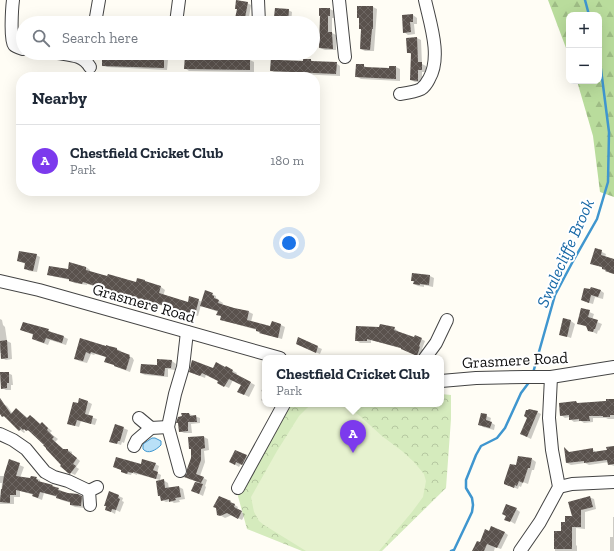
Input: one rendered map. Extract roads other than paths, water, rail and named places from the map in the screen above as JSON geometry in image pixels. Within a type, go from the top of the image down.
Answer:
[{"type":"street","points":[[13,0],[12,40],[16,46]]},
{"type":"street","points":[[96,16],[98,0]]},
{"type":"street","points":[[177,16],[179,0]]},
{"type":"street","points":[[258,0],[258,16]]},
{"type":"street","points":[[339,0],[345,57]]},
{"type":"street","points":[[400,94],[422,88],[428,82],[433,73],[435,61],[434,38],[424,0]]},
{"type":"street","points":[[84,60],[90,67]]},
{"type":"street","name":"Grasmere Road","points":[[0,281],[39,290],[269,355]]},
{"type":"street","points":[[427,355],[436,343],[447,320]]},
{"type":"street","points":[[180,472],[168,427],[175,394],[183,367],[187,332]]},
{"type":"street","name":"Grasmere Road","points":[[444,381],[525,376],[545,377],[614,367]]},
{"type":"street","points":[[520,551],[540,522],[559,487],[552,450],[545,377]]},
{"type":"street","points":[[237,481],[282,407]]},
{"type":"street","points":[[139,418],[151,428]]},
{"type":"street","points":[[134,446],[136,440],[151,428],[168,427]]},
{"type":"street","points":[[0,434],[26,449],[45,472],[54,477],[93,489],[90,505]]},
{"type":"street","points":[[559,487],[572,484],[614,482]]},
{"type":"water","points":[[152,438],[161,441],[161,445],[157,449],[147,452],[143,449],[143,444]]},
{"type":"waterway","name":"Swalecliffe Brook","points":[[585,0],[588,12]]},
{"type":"waterway","name":"Swalecliffe Brook","points":[[533,373],[555,295],[597,219],[608,182],[609,132],[602,77]]},
{"type":"waterway","name":"Swalecliffe Brook","points":[[451,551],[454,550],[472,512],[472,498],[466,488],[466,480],[476,455],[481,446],[497,438],[505,428],[521,393],[530,381]]},
{"type":"place","name":"Chestfield Cricket Club","points":[[353,453]]}]
